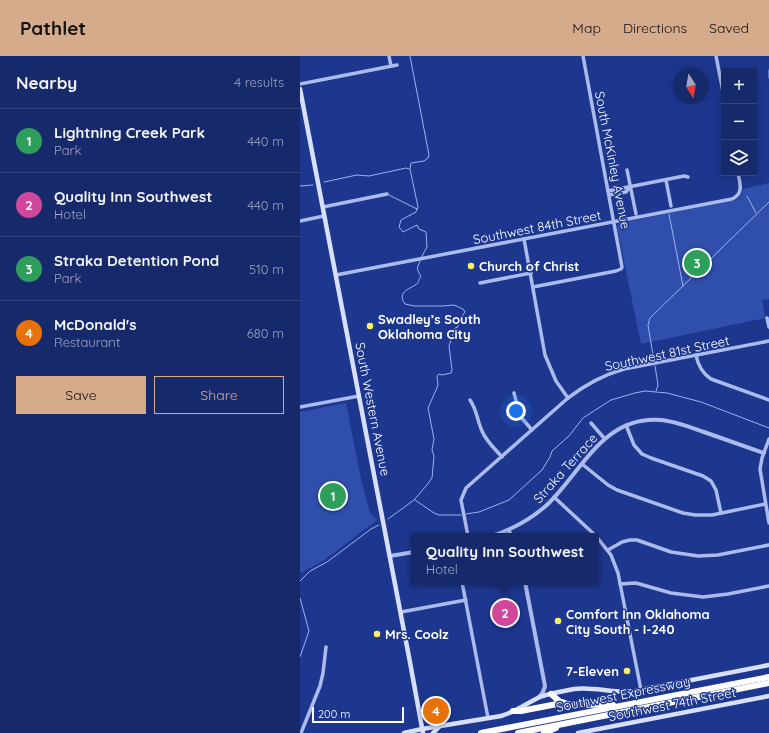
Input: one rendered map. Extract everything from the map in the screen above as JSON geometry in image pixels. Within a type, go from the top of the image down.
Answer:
[{"type":"highway","name":"Southwest Expressway","points":[[481,733],[769,677]]},
{"type":"highway","name":"Southwest Expressway","points":[[518,733],[769,684]]},
{"type":"highway","points":[[551,694],[559,700],[569,704]]},
{"type":"highway","points":[[513,711],[521,711],[548,705],[627,705]]},
{"type":"highway","points":[[544,733],[570,723]]},
{"type":"main road","name":"South Western Avenue","points":[[300,89],[401,612],[422,731]]},
{"type":"main road","name":"Southwest 74th Street","points":[[404,733],[488,718],[513,711],[540,697],[580,688],[618,692],[641,690],[769,665]]},
{"type":"main road","name":"Southwest 74th Street","points":[[578,733],[769,696]]},
{"type":"main road","points":[[433,733],[440,726]]},
{"type":"street","points":[[389,56],[391,66]]},
{"type":"street","name":"South McKinley Avenue","points":[[534,287],[616,271],[622,268],[583,56]]},
{"type":"street","points":[[716,56],[721,82]]},
{"type":"street","points":[[300,84],[397,65]]},
{"type":"street","points":[[627,170],[636,214]]},
{"type":"street","points":[[608,191],[684,176],[688,178]]},
{"type":"street","name":"Southwest 84th Street","points":[[336,275],[732,199],[737,197],[739,194],[741,187],[739,176]]},
{"type":"street","points":[[666,180],[671,206]]},
{"type":"street","points":[[609,195],[626,192],[630,187]]},
{"type":"street","points":[[323,208],[387,194]]},
{"type":"street","points":[[300,221],[324,216]]},
{"type":"street","points":[[524,239],[546,358],[556,381],[568,398]]},
{"type":"street","points":[[480,283],[531,273]]},
{"type":"street","points":[[767,318],[769,327]]},
{"type":"street","name":"Southwest 81st Street","points":[[467,533],[461,504],[463,493],[469,485],[568,398],[591,382],[628,368],[769,341]]},
{"type":"street","points":[[696,355],[701,369],[711,379],[769,400]]},
{"type":"street","points":[[514,393],[520,416],[532,430]]},
{"type":"street","points":[[300,407],[359,396]]},
{"type":"street","points":[[470,400],[475,407],[483,433],[502,457]]},
{"type":"street","name":"Straka Terrace","points":[[500,533],[531,517],[554,497],[604,438],[626,425],[644,420],[669,421],[767,453]]},
{"type":"street","points":[[591,423],[604,438]]},
{"type":"street","points":[[626,425],[634,445],[642,454],[703,476],[711,481],[716,490],[721,513]]},
{"type":"street","points":[[769,439],[767,453],[760,469],[769,523]]},
{"type":"street","points":[[582,464],[608,485],[629,495],[689,514],[707,515],[765,504]]},
{"type":"street","points":[[554,497],[593,533]]},
{"type":"street","points":[[599,540],[608,550],[615,564],[641,690]]},
{"type":"street","points":[[608,550],[622,542],[630,540],[671,552],[698,556],[718,555],[769,545]]},
{"type":"street","points":[[390,556],[411,552]]},
{"type":"street","points":[[620,584],[636,583],[671,594],[703,597],[769,586]]},
{"type":"street","points":[[463,585],[488,718]]},
{"type":"street","points":[[526,585],[545,686],[551,694]]},
{"type":"street","points":[[401,612],[466,600]]},
{"type":"street","points":[[301,733],[320,686],[326,647]]},
{"type":"street","points":[[540,697],[545,686]]},
{"type":"street","points":[[304,727],[304,733]]},
{"type":"shaded area","points":[[769,183],[769,299],[762,300],[765,318],[641,344],[617,227],[619,223],[736,200],[740,197],[743,189]]},
{"type":"shaded area","points":[[346,403],[361,479],[370,513],[377,520],[323,561],[300,573],[300,412]]},
{"type":"waterway","points":[[410,56],[429,155],[424,161],[411,163],[410,169],[418,207],[416,212],[401,220],[399,227],[403,232],[417,225],[419,229],[426,232],[427,247],[421,258]]},
{"type":"waterway","points":[[769,70],[769,78]]},
{"type":"waterway","points":[[324,182],[357,175],[369,176],[406,168],[409,169]]},
{"type":"waterway","points":[[300,186],[313,185]]},
{"type":"waterway","points":[[387,194],[417,209]]},
{"type":"waterway","points":[[747,196],[756,213]]},
{"type":"waterway","points":[[654,361],[648,325],[650,318],[769,202]]},
{"type":"waterway","points":[[669,214],[683,286]]},
{"type":"waterway","points":[[388,519],[414,500],[432,478],[434,456],[432,450],[434,439],[428,408],[438,385],[437,376],[439,374],[442,375],[451,373],[452,370],[449,346],[455,328],[458,327],[459,320],[465,312],[463,309],[454,305],[414,306],[405,304],[402,296],[403,293],[418,283],[421,277],[418,269],[420,261]]},
{"type":"waterway","points":[[655,366],[658,385],[656,391]]},
{"type":"waterway","points":[[466,514],[479,512],[509,500],[542,470],[552,451],[569,436],[583,418],[611,400],[635,393],[645,391],[667,393],[701,402],[769,428]]},
{"type":"waterway","points":[[415,500],[439,515],[461,515]]},
{"type":"waterway","points":[[300,581],[310,571],[327,562],[371,529],[379,525]]},
{"type":"waterway","points":[[300,598],[309,631],[300,657]]},
{"type":"place","name":"Straka Detention Pond","points":[[697,263]]},
{"type":"place","name":"Church of Christ","points":[[471,266]]},
{"type":"place","name":"Swadley’s South Oklahoma City","points":[[370,326]]},
{"type":"place","name":"Lightning Creek Park","points":[[333,496]]},
{"type":"place","name":"Quality Inn Southwest","points":[[505,613]]},
{"type":"place","name":"Comfort Inn Oklahoma City South - I-240","points":[[558,621]]},
{"type":"place","name":"Mrs. Coolz","points":[[377,634]]},
{"type":"place","name":"7-Eleven","points":[[627,671]]},
{"type":"place","name":"McDonald's","points":[[436,711]]}]
